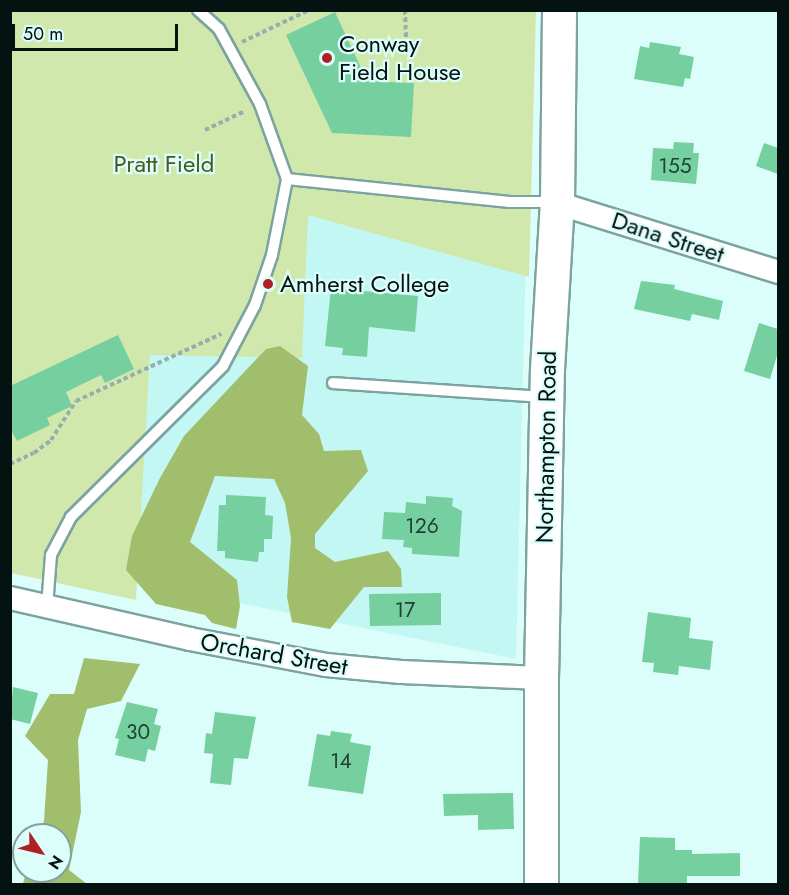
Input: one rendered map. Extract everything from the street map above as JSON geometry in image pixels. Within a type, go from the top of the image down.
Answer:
[{"type":"highway","name":"Northampton Road","points":[[541,885],[541,678],[548,313],[555,257],[557,202],[559,10]]},
{"type":"street","name":"Dana Street","points":[[557,202],[778,272]]},
{"type":"street","name":"Orchard Street","points":[[10,598],[199,641],[326,665],[391,671],[541,678]]},
{"type":"lane","points":[[48,607],[51,555],[71,518],[223,366],[255,305],[272,255],[287,179],[260,104],[219,29],[198,10]]},
{"type":"lane","points":[[287,179],[510,202],[557,202]]},
{"type":"lane","points":[[333,383],[547,397]]},
{"type":"path","points":[[230,48],[309,10]]},
{"type":"path","points":[[405,10],[406,40]]},
{"type":"path","points":[[205,130],[260,104]]},
{"type":"path","points":[[10,464],[34,453],[51,440],[76,401],[224,332],[242,329]]},
{"type":"shaded area","name":"Amherst College","points":[[10,11],[532,11],[516,659],[11,557]]},
{"type":"green space","name":"Pratt Field","points":[[11,11],[536,11],[529,277],[308,215],[302,358],[150,355],[136,600],[11,573]]},
{"type":"green space","points":[[280,346],[308,366],[302,415],[319,434],[324,451],[361,450],[368,471],[315,534],[315,548],[335,562],[388,551],[401,569],[402,587],[364,587],[330,629],[292,622],[287,597],[291,538],[285,503],[274,479],[215,476],[190,542],[237,580],[240,606],[236,629],[212,623],[205,615],[156,604],[126,570],[132,536],[160,478],[184,436],[266,349]]},
{"type":"green space","points":[[84,658],[140,664],[121,701],[87,709],[78,740],[81,812],[72,856],[72,823],[43,823],[48,760],[25,736],[50,694],[74,694]]},
{"type":"green space","points":[[72,872],[87,884],[23,884],[72,883]]},
{"type":"building","name":"Conway Field House","points":[[335,12],[367,81],[414,83],[411,137],[332,133],[286,35]]},
{"type":"building","points":[[650,42],[681,47],[679,54],[694,57],[690,79],[685,78],[683,87],[634,79],[640,46],[649,48]]},
{"type":"building","points":[[674,142],[694,143],[693,153],[699,153],[696,184],[651,180],[653,148],[673,149]]},
{"type":"building","points":[[764,143],[778,148],[778,174],[756,166]]},
{"type":"building","points":[[641,281],[675,285],[674,289],[723,301],[719,320],[692,314],[690,321],[634,309]]},
{"type":"building","points":[[331,288],[418,296],[415,332],[369,327],[367,357],[342,355],[343,348],[325,346]]},
{"type":"building","points":[[759,323],[778,329],[778,352],[770,379],[744,371]]},
{"type":"building","points":[[118,335],[134,369],[105,383],[101,375],[66,392],[72,406],[47,418],[50,425],[17,441],[10,428],[10,386]]},
{"type":"building","points":[[226,495],[266,497],[265,515],[273,516],[272,539],[264,539],[264,552],[259,552],[258,562],[225,558],[225,551],[217,551],[219,505],[226,505]]},
{"type":"building","points":[[426,496],[453,498],[452,506],[462,511],[459,557],[412,554],[412,548],[403,547],[404,540],[382,539],[384,512],[405,513],[406,502],[426,504]]},
{"type":"building","points":[[441,593],[441,625],[370,626],[369,594]]},
{"type":"building","points":[[648,612],[691,618],[689,638],[713,641],[710,670],[679,666],[678,675],[653,672],[654,663],[642,662]]},
{"type":"building","points":[[13,687],[38,693],[30,724],[10,719]]},
{"type":"building","points":[[127,702],[158,709],[154,724],[161,726],[155,751],[148,749],[145,762],[115,755],[119,739],[115,738]]},
{"type":"building","points":[[215,712],[256,717],[248,759],[234,758],[231,785],[210,783],[213,754],[204,753],[206,733],[212,734]]},
{"type":"building","points":[[331,731],[352,734],[350,742],[371,746],[363,794],[308,786],[317,734],[330,736]]},
{"type":"building","points":[[513,793],[514,829],[478,830],[478,815],[444,816],[443,794]]},
{"type":"building","points":[[640,837],[675,838],[675,850],[692,850],[692,854],[740,853],[740,876],[687,876],[687,883],[638,883]]},
{"type":"place","name":"Conway Field House","points":[[327,58]]},
{"type":"place","name":"Amherst College","points":[[268,284]]}]
